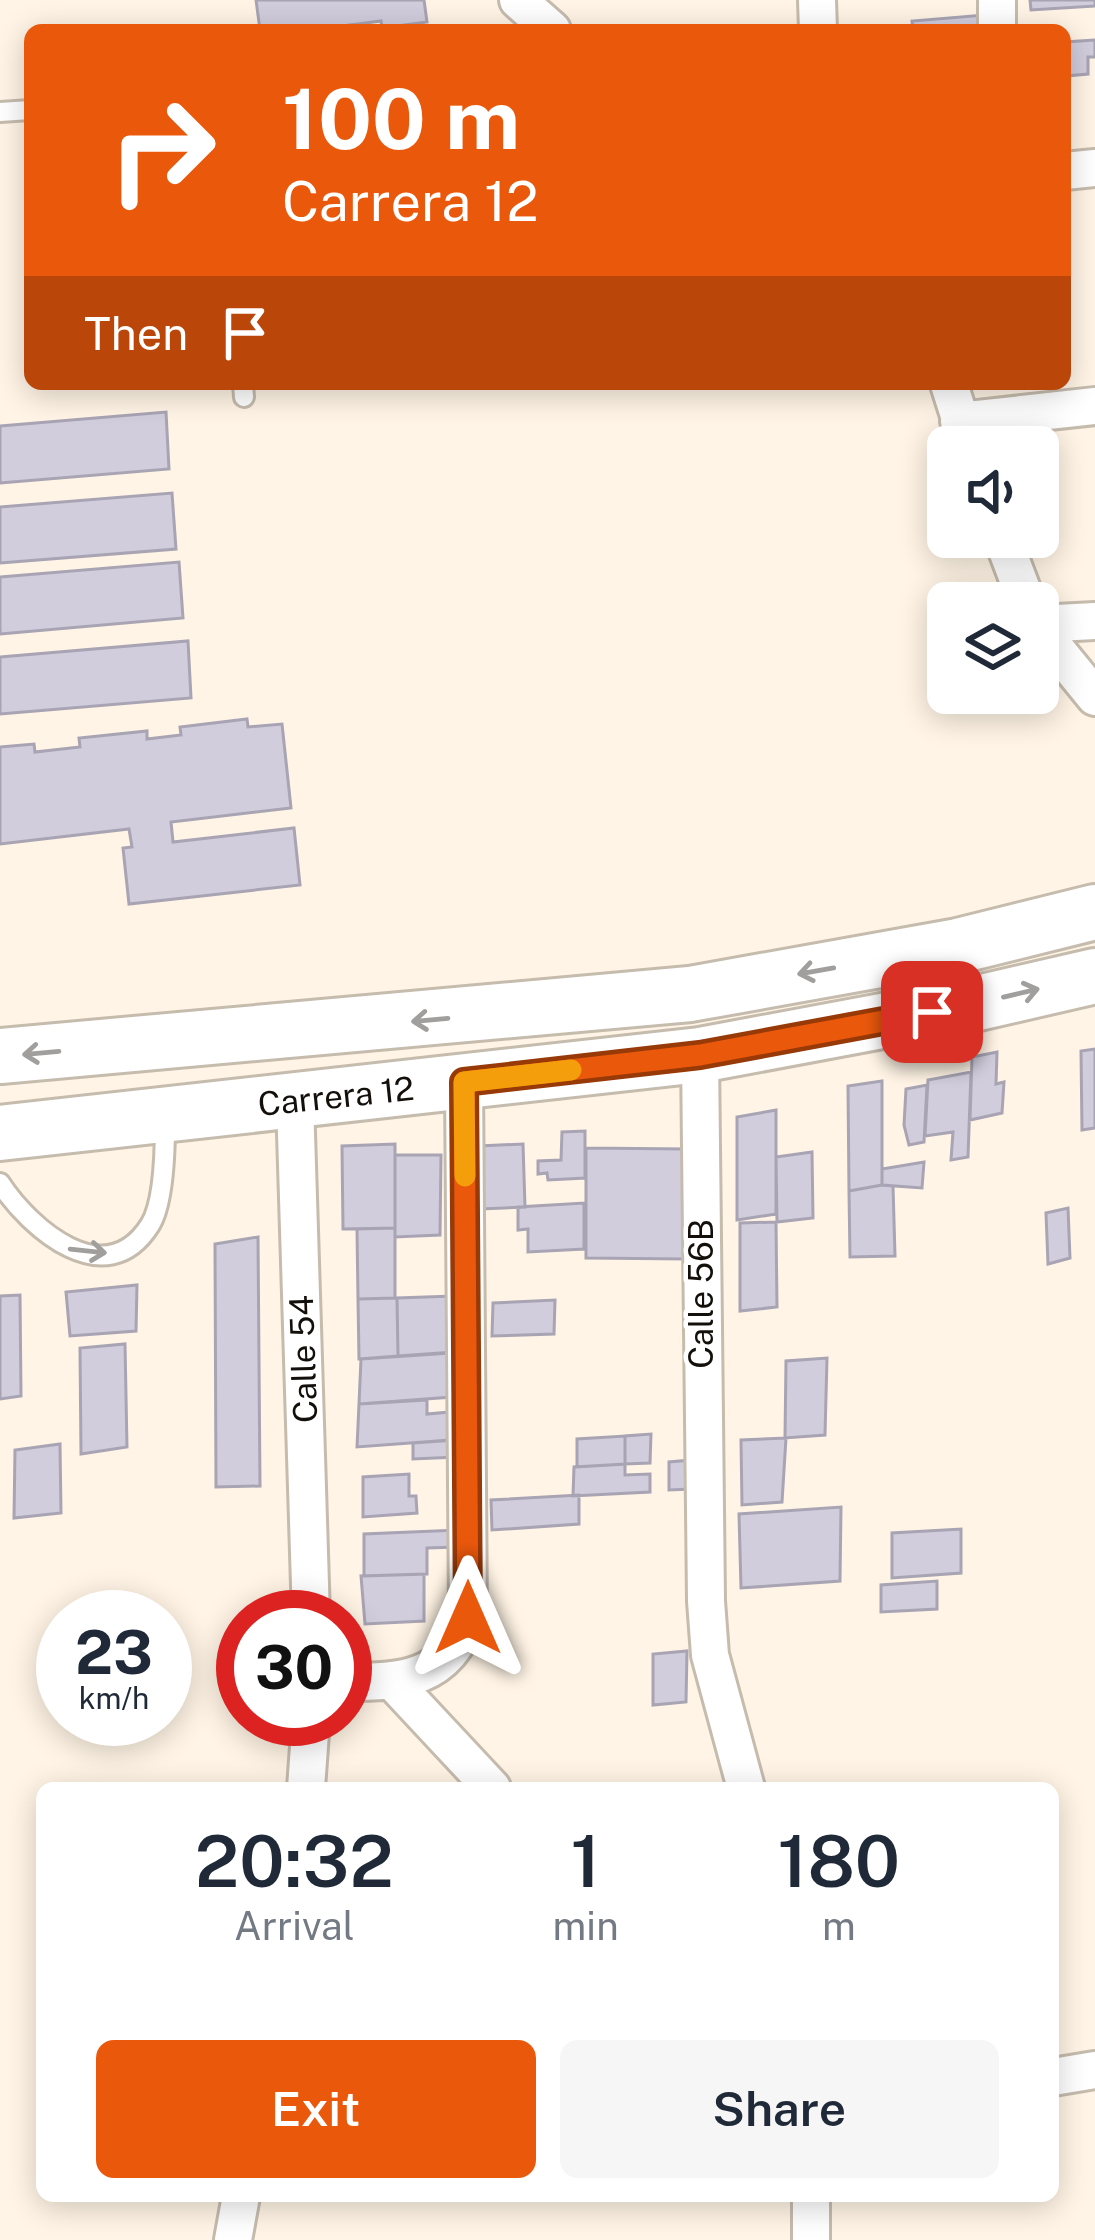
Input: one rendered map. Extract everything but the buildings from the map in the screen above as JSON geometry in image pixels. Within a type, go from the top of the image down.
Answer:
[{"type":"main road","name":"Carrera 12","points":[[0,1056],[690,994],[958,946],[1095,912]]},
{"type":"main road","name":"Carrera 12","points":[[0,1133],[700,1055],[978,1004],[1095,976]]},
{"type":"street","points":[[518,0],[546,24]]},
{"type":"street","points":[[951,390],[962,426]]},
{"type":"street","points":[[973,426],[1003,401],[1095,406]]},
{"type":"street","points":[[1059,624],[1095,621]]},
{"type":"street","points":[[1059,652],[1095,697]]},
{"type":"street","name":"Calle 56B","points":[[700,1055],[703,1533],[710,1654],[744,1782]]},
{"type":"street","points":[[372,1682],[393,1682],[431,1668],[459,1645],[468,1618],[464,1082]]},
{"type":"street","name":"Calle 54","points":[[295,1101],[310,1590]]},
{"type":"street","points":[[393,1682],[486,1782]]},
{"type":"street","points":[[306,1782],[308,1746]]},
{"type":"street","points":[[1059,2077],[1095,2071]]},
{"type":"street","points":[[233,2240],[241,2202]]},
{"type":"street","points":[[811,2202],[811,2240]]},
{"type":"lane","points":[[0,1183],[20,1212],[63,1247],[100,1255],[133,1245],[153,1222],[166,1115]]},
{"type":"slow traffic","points":[[465,1176],[464,1082],[571,1070]]},
{"type":"route","points":[[468,1618],[464,1082],[700,1055],[932,1012]]}]
